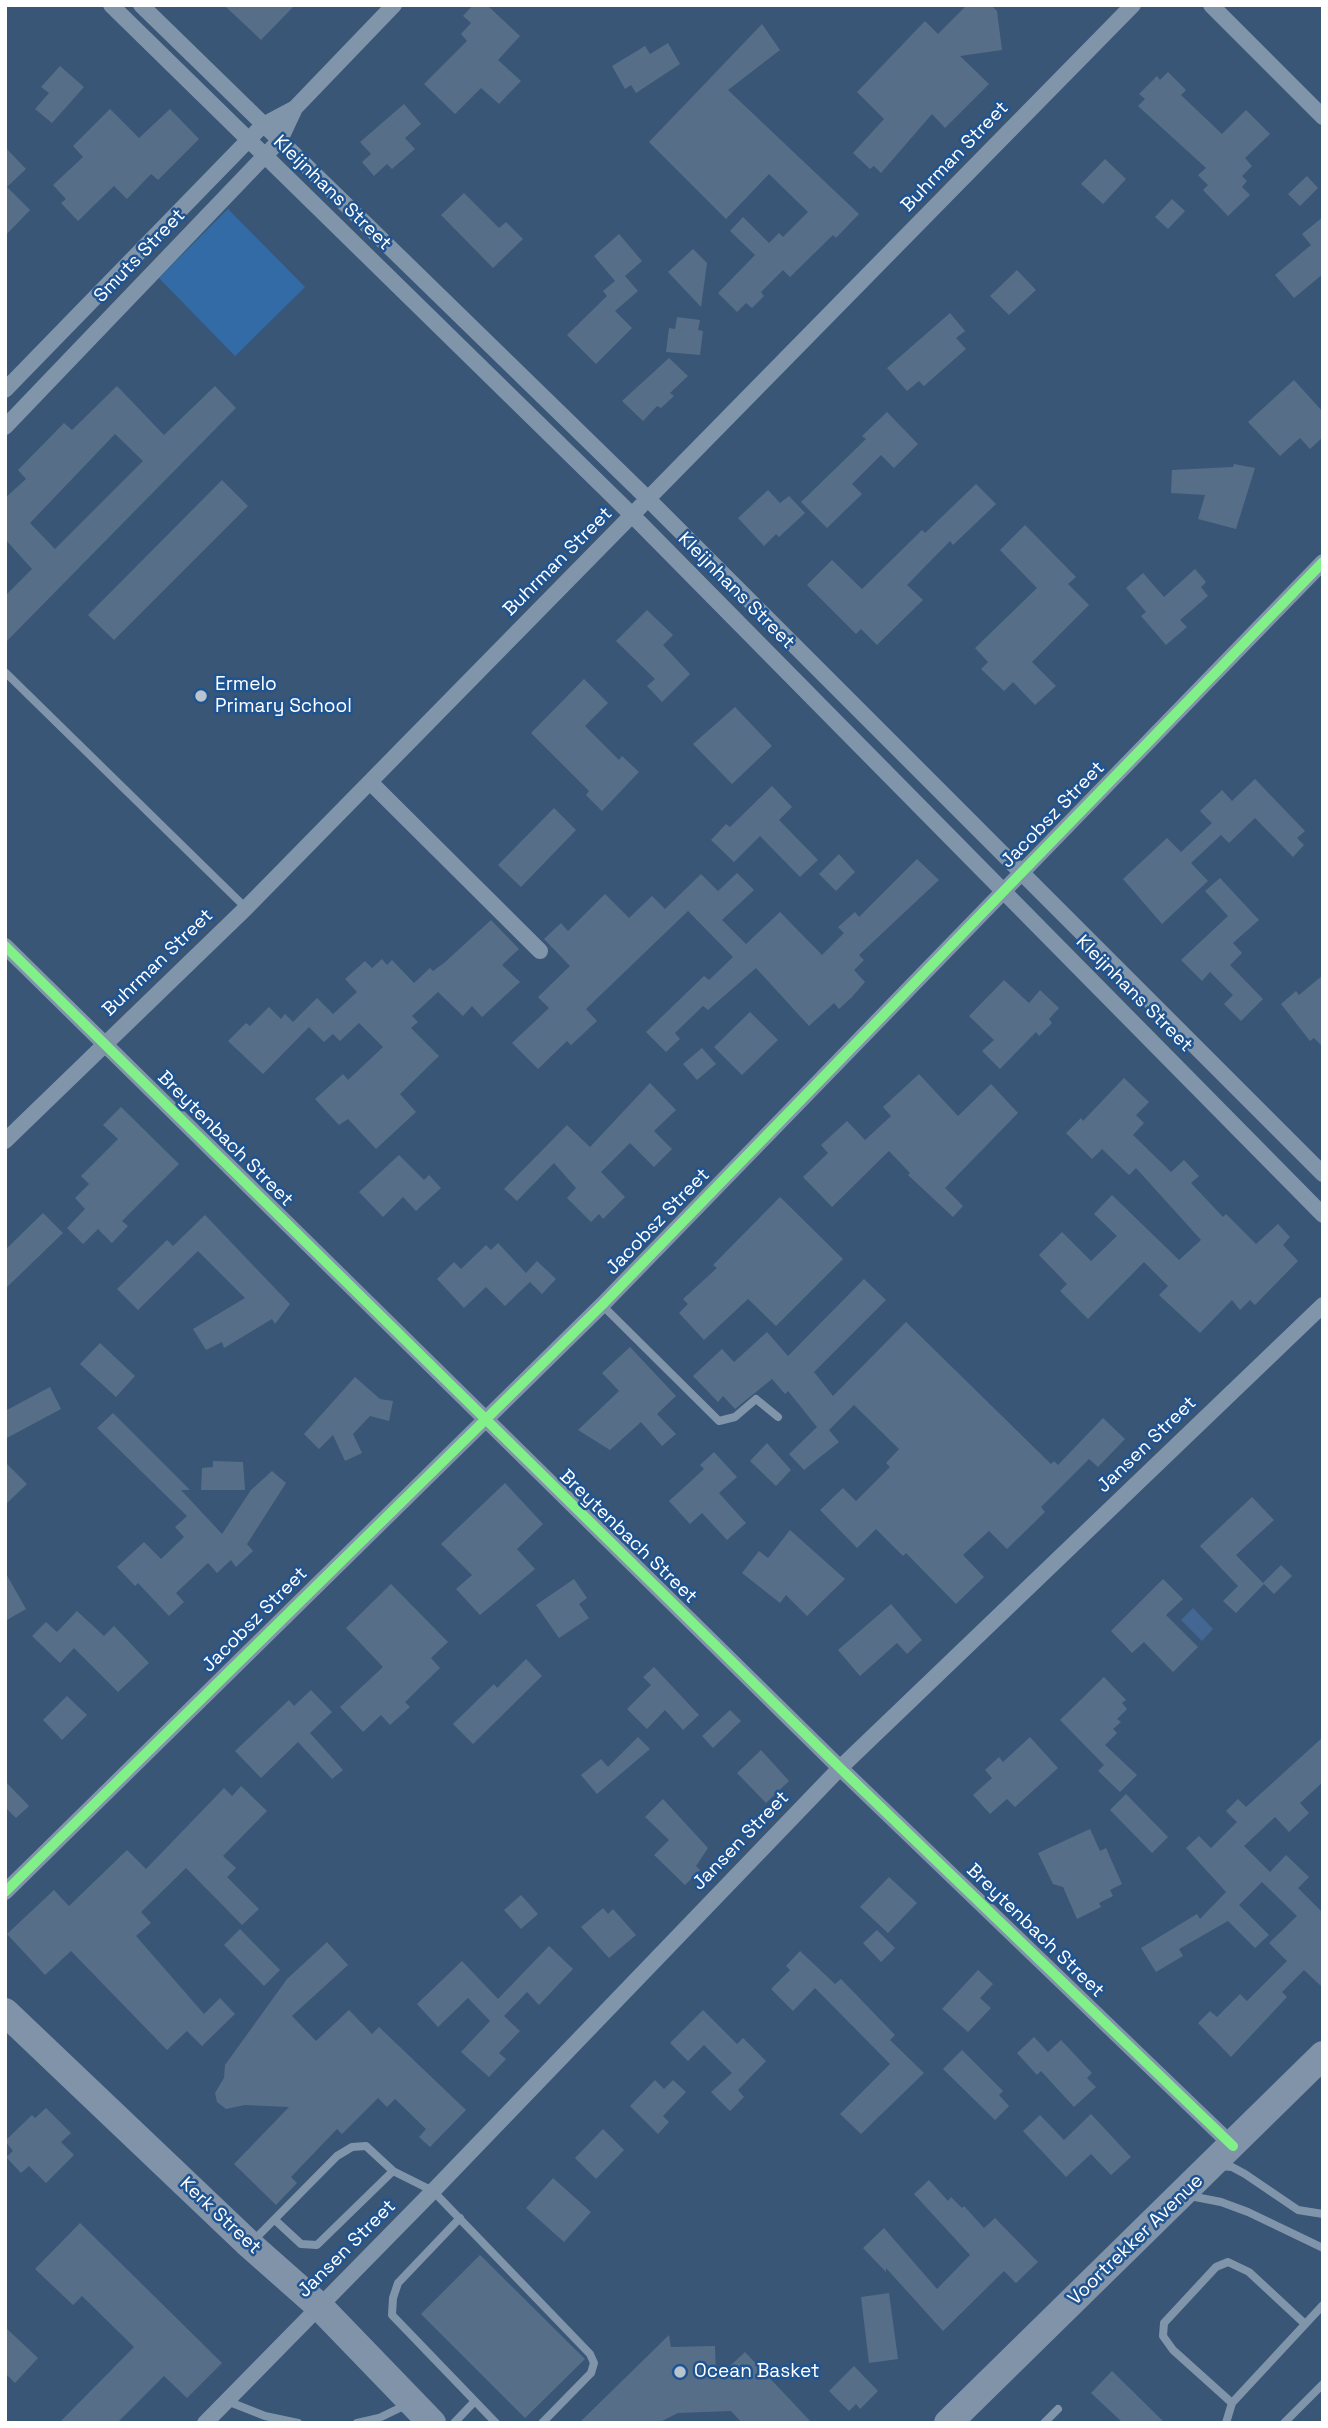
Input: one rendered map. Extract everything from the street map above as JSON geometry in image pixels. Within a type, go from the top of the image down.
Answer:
[{"type":"highway","name":"Kerk Street","points":[[5,2012],[250,2245],[319,2306],[432,2423]]},
{"type":"highway","name":"Voortrekker Avenue","points":[[948,2423],[1323,2055]]},
{"type":"street","name":"Kleijnhans Street","points":[[111,5],[633,516],[1323,1215]]},
{"type":"street","name":"Kleijnhans Street","points":[[141,5],[648,499],[1323,1174]]},
{"type":"street","name":"Smuts Street","points":[[5,390],[263,125],[295,108],[394,5]]},
{"type":"street","name":"Buhrman Street","points":[[5,1141],[246,908],[1133,5]]},
{"type":"street","points":[[1211,5],[1323,117]]},
{"type":"street","name":"Smuts Street","points":[[5,427],[280,140],[295,108]]},
{"type":"street","name":"Jacobsz Street","points":[[5,1892],[602,1305],[1323,562]]},
{"type":"street","points":[[370,782],[540,951]]},
{"type":"street","name":"Breytenbach Street","points":[[5,946],[840,1769],[1233,2146]]},
{"type":"street","name":"Jansen Street","points":[[205,2423],[840,1769],[1323,1305]]},
{"type":"lane","points":[[6,673],[246,908]]},
{"type":"lane","points":[[602,1305],[719,1421],[734,1417],[756,1399],[778,1418]]},
{"type":"lane","points":[[250,2245],[337,2156],[352,2147],[366,2146],[393,2171],[433,2191],[575,2337],[594,2363],[591,2373],[542,2423]]},
{"type":"lane","points":[[1212,2166],[1232,2167],[1298,2210],[1323,2214]]},
{"type":"lane","points":[[275,2220],[301,2244],[317,2245],[393,2171]]},
{"type":"lane","points":[[1180,2197],[1201,2196],[1221,2202],[1323,2248]]},
{"type":"lane","points":[[460,2218],[398,2283],[393,2298],[392,2315],[496,2423]]},
{"type":"lane","points":[[1310,2240],[1323,2239]]},
{"type":"lane","points":[[1232,2403],[1173,2350],[1163,2336],[1164,2323],[1216,2267],[1228,2262],[1249,2273],[1305,2324]]},
{"type":"lane","points":[[1226,2423],[1232,2403],[1323,2305]]},
{"type":"lane","points":[[1284,2423],[1323,2384]]},
{"type":"lane","points":[[227,2401],[237,2407],[298,2423]]},
{"type":"lane","points":[[357,2423],[379,2418],[412,2402]]},
{"type":"lane","points":[[454,2423],[474,2402]]},
{"type":"lane","points":[[1044,2423],[1058,2409]]},
{"type":"shaded area","points":[[228,209],[305,287],[235,356],[159,278]]},
{"type":"shaded area","points":[[1193,1608],[1213,1629],[1202,1641],[1181,1620]]},
{"type":"building","points":[[224,5],[295,5],[261,40]]},
{"type":"building","points":[[473,5],[487,5],[520,36],[498,60],[521,81],[499,104],[481,88],[455,114],[424,84],[467,41],[461,34],[471,23],[463,16]]},
{"type":"building","points":[[967,5],[991,5],[997,11],[1002,50],[960,56],[989,84],[945,128],[932,114],[881,173],[874,166],[870,169],[853,153],[884,119],[857,92],[925,21],[938,34]]},
{"type":"building","points":[[762,24],[780,50],[728,90],[859,214],[836,238],[833,235],[790,277],[783,270],[761,292],[764,296],[752,308],[746,303],[737,312],[718,293],[755,255],[730,231],[743,217],[769,243],[779,233],[783,237],[808,212],[769,174],[726,219],[649,142]]},
{"type":"building","points":[[668,43],[680,64],[636,93],[631,85],[625,89],[612,66],[645,46],[650,54]]},
{"type":"building","points":[[60,66],[84,87],[52,123],[35,109],[49,93],[41,87]]},
{"type":"building","points":[[1168,72],[1186,90],[1181,95],[1222,134],[1246,110],[1270,134],[1245,158],[1252,166],[1242,176],[1247,181],[1242,187],[1250,195],[1228,216],[1203,190],[1208,185],[1198,175],[1206,168],[1138,106],[1145,99],[1139,94],[1157,76],[1160,80]]},
{"type":"building","points":[[404,104],[421,124],[405,138],[415,149],[392,169],[387,164],[374,176],[362,162],[371,154],[360,142]]},
{"type":"building","points":[[110,109],[139,138],[170,109],[199,139],[158,180],[151,174],[127,199],[114,186],[78,221],[61,203],[66,199],[53,185],[83,157],[73,146]]},
{"type":"building","points":[[5,147],[26,169],[7,187],[30,210],[5,236]]},
{"type":"building","points":[[1105,159],[1126,179],[1103,204],[1081,184]]},
{"type":"building","points":[[1307,176],[1318,188],[1300,206],[1288,194]]},
{"type":"building","points":[[464,193],[499,228],[506,222],[523,239],[493,268],[441,215]]},
{"type":"building","points":[[1172,199],[1185,211],[1168,229],[1155,217]]},
{"type":"building","points":[[1323,217],[1323,274],[1294,298],[1275,275],[1311,245],[1302,234]]},
{"type":"building","points":[[619,234],[642,261],[625,276],[638,291],[615,311],[632,328],[596,364],[567,335],[607,296],[603,291],[615,281],[594,256]]},
{"type":"building","points":[[693,249],[707,263],[701,307],[668,272]]},
{"type":"building","points":[[1017,270],[1036,290],[1009,315],[990,296]]},
{"type":"building","points":[[950,313],[965,331],[956,338],[966,349],[924,386],[919,381],[907,391],[887,368]]},
{"type":"building","points":[[677,317],[700,320],[698,330],[703,331],[700,355],[666,352],[669,328],[675,329]]},
{"type":"building","points":[[669,358],[688,376],[670,393],[674,396],[661,408],[657,406],[643,421],[622,401]]},
{"type":"building","points":[[1294,380],[1323,412],[1323,437],[1310,449],[1300,438],[1280,456],[1248,422]]},
{"type":"building","points":[[117,386],[164,435],[215,386],[236,408],[5,643],[5,596],[32,569],[5,539],[5,498],[26,479],[18,470],[64,423],[72,430]],"holes":[[[115,434],[143,461],[55,549],[30,523]]]},
{"type":"building","points":[[887,412],[918,444],[894,468],[881,455],[852,484],[862,494],[827,528],[801,502],[866,439],[862,436]]},
{"type":"building","points":[[1234,464],[1255,468],[1236,529],[1198,519],[1205,495],[1171,493],[1172,470],[1233,467]]},
{"type":"building","points":[[222,480],[248,506],[114,640],[88,615]]},
{"type":"building","points":[[976,484],[996,504],[953,545],[950,541],[907,585],[923,600],[877,645],[861,629],[856,634],[807,585],[832,560],[862,589],[922,530],[925,533]]},
{"type":"building","points":[[768,490],[780,503],[789,496],[805,513],[779,537],[776,534],[764,546],[738,518]]},
{"type":"building","points":[[1025,525],[1076,577],[1068,584],[1089,605],[1032,662],[1056,686],[1035,705],[1013,682],[1004,691],[981,669],[988,662],[975,648],[1037,588],[1000,550]]},
{"type":"building","points":[[1195,569],[1206,582],[1201,587],[1208,596],[1180,620],[1187,627],[1166,645],[1141,616],[1146,612],[1126,588],[1143,573],[1164,597]]},
{"type":"building","points":[[647,610],[673,635],[663,645],[690,674],[662,702],[647,686],[655,679],[616,641]]},
{"type":"building","points":[[584,679],[608,703],[585,726],[619,760],[622,756],[639,772],[602,811],[586,795],[589,791],[531,733]]},
{"type":"building","points":[[735,707],[772,746],[732,784],[693,744]]},
{"type":"building","points":[[1255,779],[1305,831],[1297,838],[1304,845],[1293,857],[1255,818],[1229,843],[1221,835],[1191,863],[1208,881],[1162,924],[1123,879],[1167,838],[1181,852],[1212,823],[1200,811],[1222,790],[1232,801]]},
{"type":"building","points":[[772,786],[792,807],[779,820],[818,860],[800,877],[760,836],[734,862],[711,840],[726,824],[730,827]]},
{"type":"building","points":[[554,808],[576,830],[521,887],[498,865]]},
{"type":"building","points":[[839,854],[855,872],[836,891],[819,874]]},
{"type":"building","points":[[917,859],[939,880],[859,955],[864,960],[854,970],[865,982],[852,997],[839,1009],[834,1003],[809,1026],[756,968],[708,1010],[703,1006],[675,1033],[680,1039],[666,1052],[646,1032],[704,976],[709,980],[733,957],[688,911],[586,1009],[597,1021],[571,1045],[567,1041],[538,1069],[512,1043],[549,1008],[538,997],[570,966],[544,939],[561,923],[568,931],[605,894],[629,918],[652,896],[665,909],[701,874],[718,891],[737,873],[754,890],[722,920],[746,944],[780,912],[822,955],[844,933],[838,927],[855,912],[859,917]]},
{"type":"building","points":[[1220,878],[1259,920],[1233,943],[1242,953],[1230,965],[1263,999],[1241,1021],[1224,1004],[1233,995],[1210,972],[1202,981],[1181,960],[1228,916],[1205,891]]},
{"type":"building","points":[[491,920],[519,949],[502,965],[520,982],[482,1017],[472,1006],[463,1016],[438,992],[412,1016],[418,1022],[411,1028],[439,1056],[400,1094],[416,1112],[376,1149],[348,1119],[339,1125],[315,1099],[343,1074],[348,1080],[383,1047],[359,1023],[340,1041],[333,1034],[324,1042],[309,1027],[263,1074],[228,1041],[246,1023],[250,1026],[269,1007],[281,1019],[285,1014],[293,1022],[317,998],[333,1014],[357,992],[345,979],[365,961],[372,968],[382,959],[387,965],[392,960],[414,983],[430,968],[433,971],[444,963]]},
{"type":"building","points":[[1323,975],[1323,1047],[1314,1038],[1310,1041],[1281,1004],[1296,991],[1299,995]]},
{"type":"building","points":[[1004,980],[1029,1003],[1040,990],[1059,1008],[1049,1019],[1052,1023],[1039,1036],[1036,1032],[1000,1069],[982,1051],[994,1040],[969,1016]]},
{"type":"building","points":[[750,1012],[778,1040],[742,1075],[714,1047]]},
{"type":"building","points":[[702,1048],[716,1064],[697,1080],[683,1064]]},
{"type":"building","points":[[919,1074],[958,1116],[991,1084],[1018,1113],[945,1188],[963,1206],[953,1217],[908,1175],[910,1173],[889,1151],[832,1207],[803,1177],[828,1153],[821,1145],[847,1121],[865,1140],[891,1116],[883,1107]]},
{"type":"building","points":[[1124,1078],[1149,1102],[1136,1115],[1144,1123],[1133,1135],[1171,1172],[1184,1160],[1199,1176],[1191,1183],[1223,1217],[1226,1214],[1256,1244],[1278,1224],[1290,1237],[1283,1245],[1298,1261],[1255,1305],[1250,1300],[1240,1310],[1232,1300],[1200,1333],[1159,1295],[1168,1286],[1144,1262],[1088,1319],[1060,1291],[1067,1284],[1039,1255],[1062,1232],[1091,1261],[1117,1236],[1094,1214],[1112,1195],[1179,1260],[1201,1240],[1136,1168],[1129,1175],[1102,1149],[1092,1159],[1066,1133],[1081,1118],[1083,1121]]},
{"type":"building","points":[[650,1083],[676,1110],[654,1131],[672,1149],[654,1167],[630,1143],[601,1172],[625,1197],[603,1219],[599,1214],[591,1222],[567,1198],[576,1188],[554,1163],[517,1201],[504,1189],[567,1125],[590,1147]]},
{"type":"building","points":[[121,1107],[179,1164],[122,1221],[128,1226],[112,1243],[98,1229],[83,1244],[67,1228],[85,1209],[75,1198],[89,1184],[81,1176],[118,1139],[103,1125]]},
{"type":"building","points":[[399,1155],[424,1180],[429,1175],[441,1188],[416,1211],[403,1197],[383,1217],[359,1192]]},
{"type":"building","points":[[780,1197],[843,1259],[776,1326],[748,1299],[704,1340],[679,1313],[688,1304],[683,1299],[717,1268],[713,1265]]},
{"type":"building","points":[[43,1213],[63,1233],[5,1289],[5,1250]]},
{"type":"building","points":[[205,1215],[290,1304],[275,1324],[272,1319],[224,1348],[222,1342],[206,1350],[193,1329],[245,1298],[198,1251],[138,1310],[117,1289],[167,1240],[173,1246]]},
{"type":"building","points":[[498,1243],[526,1273],[537,1261],[556,1279],[542,1294],[530,1282],[505,1306],[486,1287],[464,1308],[437,1279],[454,1262],[461,1269],[486,1245],[491,1250]]},
{"type":"building","points":[[864,1279],[886,1300],[814,1372],[833,1396],[906,1322],[1051,1464],[1054,1461],[1058,1465],[1103,1418],[1125,1439],[1098,1467],[1089,1459],[1041,1507],[1045,1512],[1007,1549],[989,1531],[963,1555],[984,1577],[956,1604],[906,1553],[903,1556],[876,1529],[857,1548],[820,1510],[843,1488],[856,1501],[890,1467],[886,1463],[899,1449],[854,1405],[829,1430],[839,1442],[804,1470],[789,1454],[817,1427],[788,1391],[785,1394],[772,1379],[735,1409],[723,1396],[718,1402],[693,1376],[722,1349],[734,1362],[767,1332],[788,1356]]},
{"type":"building","points":[[100,1343],[135,1376],[116,1397],[80,1364]]},
{"type":"building","points":[[630,1347],[676,1396],[657,1414],[676,1434],[662,1446],[641,1422],[610,1450],[578,1430],[619,1391],[602,1373]]},
{"type":"building","points":[[355,1377],[380,1399],[393,1401],[389,1421],[370,1416],[353,1434],[362,1453],[345,1461],[333,1435],[319,1449],[304,1434]]},
{"type":"building","points":[[50,1387],[61,1409],[5,1439],[5,1411]]},
{"type":"building","points":[[113,1413],[190,1490],[181,1490],[222,1534],[251,1490],[272,1471],[286,1483],[247,1544],[253,1551],[236,1567],[231,1560],[217,1573],[208,1563],[176,1593],[184,1602],[169,1616],[138,1583],[135,1586],[117,1567],[144,1542],[161,1559],[184,1537],[175,1527],[187,1516],[97,1428]]},
{"type":"building","points":[[767,1443],[791,1470],[776,1486],[750,1461]]},
{"type":"building","points":[[714,1452],[737,1477],[719,1493],[746,1523],[727,1540],[702,1513],[690,1524],[669,1501],[704,1469],[700,1465]]},
{"type":"building","points":[[213,1461],[243,1462],[245,1490],[201,1490],[202,1468],[213,1467]]},
{"type":"building","points":[[5,1462],[27,1484],[5,1505]]},
{"type":"building","points":[[505,1483],[543,1524],[517,1549],[535,1569],[480,1615],[456,1589],[472,1575],[441,1544]]},
{"type":"building","points":[[1252,1497],[1274,1520],[1236,1555],[1264,1584],[1236,1613],[1223,1601],[1238,1586],[1200,1546]]},
{"type":"building","points":[[790,1530],[845,1579],[807,1616],[786,1595],[780,1603],[742,1573],[759,1551],[768,1558]]},
{"type":"building","points":[[1281,1565],[1292,1576],[1274,1594],[1263,1583]]},
{"type":"building","points":[[5,1572],[26,1609],[5,1621]]},
{"type":"building","points":[[574,1579],[587,1598],[579,1604],[589,1618],[559,1638],[536,1605]]},
{"type":"building","points":[[1163,1579],[1183,1599],[1166,1615],[1198,1647],[1173,1672],[1144,1642],[1132,1653],[1111,1631]]},
{"type":"building","points":[[391,1584],[448,1642],[431,1658],[440,1668],[405,1702],[410,1707],[390,1725],[381,1715],[363,1732],[340,1707],[383,1667],[346,1628]]},
{"type":"building","points":[[891,1604],[922,1640],[907,1654],[897,1643],[860,1676],[838,1650]]},
{"type":"building","points":[[77,1611],[104,1636],[114,1626],[149,1663],[118,1692],[74,1648],[60,1663],[32,1636],[46,1622],[57,1632]]},
{"type":"building","points":[[526,1659],[542,1676],[473,1744],[453,1724],[494,1684],[497,1688]]},
{"type":"building","points":[[654,1667],[699,1715],[683,1730],[665,1710],[647,1729],[627,1709],[651,1685],[643,1677]]},
{"type":"building","points":[[1104,1677],[1126,1700],[1122,1703],[1127,1709],[1117,1719],[1121,1722],[1113,1729],[1117,1733],[1105,1745],[1137,1775],[1120,1792],[1098,1771],[1104,1765],[1060,1720]]},
{"type":"building","points":[[311,1690],[332,1712],[310,1733],[343,1770],[332,1779],[298,1742],[261,1778],[235,1751],[289,1700],[294,1706]]},
{"type":"building","points":[[67,1696],[87,1715],[62,1740],[43,1720]]},
{"type":"building","points":[[730,1710],[741,1721],[713,1748],[702,1736]]},
{"type":"building","points":[[638,1737],[650,1749],[597,1794],[581,1775],[601,1759],[608,1767]]},
{"type":"building","points":[[1030,1737],[1058,1768],[1015,1807],[1007,1799],[990,1814],[973,1795],[992,1778],[985,1770],[999,1757],[1003,1762]]},
{"type":"building","points":[[1323,1737],[1323,1782],[1300,1803],[1309,1813],[1289,1832],[1275,1817],[1244,1846],[1270,1872],[1286,1855],[1309,1877],[1298,1888],[1323,1913],[1323,1988],[1304,1970],[1282,1992],[1287,1997],[1231,2057],[1198,2023],[1210,2011],[1217,2017],[1240,1994],[1247,2001],[1287,1961],[1269,1943],[1297,1916],[1262,1882],[1239,1905],[1269,1935],[1255,1948],[1228,1921],[1179,1949],[1183,1956],[1156,1972],[1141,1948],[1197,1914],[1200,1919],[1226,1892],[1186,1848],[1199,1836],[1211,1848],[1237,1822],[1226,1811],[1238,1799],[1246,1807]]},
{"type":"building","points":[[761,1750],[789,1781],[766,1803],[737,1773]]},
{"type":"building","points":[[5,1781],[29,1806],[16,1818],[5,1807]]},
{"type":"building","points":[[241,1786],[267,1811],[223,1856],[236,1868],[227,1877],[259,1909],[242,1925],[186,1868],[141,1912],[151,1923],[136,1936],[204,2014],[220,1998],[235,2014],[202,2046],[187,2031],[167,2050],[71,1951],[45,1975],[7,1934],[54,1890],[69,1906],[127,1850],[146,1869],[224,1788],[232,1796]]},
{"type":"building","points":[[1126,1794],[1168,1837],[1152,1853],[1110,1810]]},
{"type":"building","points":[[663,1799],[708,1848],[696,1866],[700,1870],[685,1885],[654,1855],[669,1840],[645,1817]]},
{"type":"building","points":[[1090,1829],[1100,1851],[1106,1848],[1122,1884],[1110,1890],[1113,1896],[1099,1903],[1101,1907],[1077,1919],[1063,1887],[1053,1884],[1038,1853]]},
{"type":"building","points":[[889,1877],[917,1903],[888,1933],[860,1907]]},
{"type":"building","points":[[521,1895],[538,1914],[521,1929],[504,1910]]},
{"type":"building","points":[[603,1908],[608,1914],[613,1909],[636,1935],[609,1958],[581,1927]]},
{"type":"building","points":[[240,1929],[280,1970],[264,1986],[224,1945]]},
{"type":"building","points":[[877,1930],[895,1948],[881,1962],[863,1943]]},
{"type":"building","points":[[327,1942],[348,1965],[292,2016],[316,2041],[349,2010],[372,2034],[379,2027],[466,2110],[430,2147],[419,2137],[426,2129],[395,2099],[387,2107],[378,2098],[342,2134],[337,2129],[291,2177],[297,2183],[276,2205],[234,2164],[289,2107],[245,2105],[226,2109],[217,2102],[215,2093],[224,2078],[225,2065],[287,1979]]},
{"type":"building","points":[[549,1946],[573,1969],[539,2005],[527,1992],[504,2016],[520,2031],[499,2053],[506,2059],[489,2077],[461,2052],[490,2021],[468,1998],[438,2027],[417,2004],[462,1961],[498,1999]]},
{"type":"building","points":[[800,1951],[835,1984],[841,1979],[895,2035],[890,2040],[924,2073],[861,2134],[840,2114],[890,2064],[815,1988],[793,2011],[771,1989],[790,1970],[786,1966]]},
{"type":"building","points":[[978,1970],[993,1984],[980,1998],[991,2008],[968,2032],[942,2009]]},
{"type":"building","points":[[703,2010],[737,2044],[743,2038],[766,2061],[738,2090],[744,2097],[730,2111],[711,2092],[732,2073],[704,2045],[688,2061],[670,2043]]},
{"type":"building","points":[[1034,2037],[1048,2052],[1061,2040],[1092,2073],[1087,2078],[1096,2087],[1074,2107],[1041,2071],[1037,2075],[1017,2053]]},
{"type":"building","points":[[962,2050],[1003,2091],[999,2095],[1009,2106],[995,2120],[943,2069]]},
{"type":"building","points":[[655,2080],[664,2089],[673,2080],[686,2092],[663,2116],[669,2122],[658,2134],[630,2106]]},
{"type":"building","points":[[46,2108],[71,2133],[61,2142],[74,2155],[46,2183],[29,2166],[21,2173],[6,2157],[13,2151],[5,2141],[32,2115],[35,2118]]},
{"type":"building","points":[[1091,2114],[1131,2157],[1111,2175],[1091,2154],[1066,2177],[1023,2131],[1040,2115],[1064,2140]]},
{"type":"building","points":[[603,2129],[624,2150],[596,2179],[575,2158]]},
{"type":"building","points":[[553,2178],[591,2212],[564,2242],[526,2208]]},
{"type":"building","points":[[929,2180],[948,2201],[951,2197],[962,2208],[964,2206],[984,2228],[995,2218],[1038,2262],[1016,2283],[1004,2271],[943,2331],[886,2268],[886,2272],[863,2248],[884,2228],[937,2289],[970,2255],[914,2194]]},
{"type":"building","points":[[80,2223],[222,2363],[187,2398],[164,2376],[117,2423],[59,2423],[134,2347],[82,2296],[73,2305],[35,2269]]},
{"type":"building","points":[[480,2255],[585,2359],[525,2418],[421,2314]]},
{"type":"building","points":[[889,2293],[898,2359],[869,2363],[861,2297]]},
{"type":"building","points":[[5,2327],[38,2358],[15,2383],[5,2373]]},
{"type":"building","points":[[669,2335],[671,2347],[715,2346],[716,2379],[745,2352],[812,2423],[742,2423],[731,2411],[678,2413],[658,2423],[579,2423]]},
{"type":"building","points":[[854,2366],[878,2391],[860,2409],[856,2404],[849,2411],[829,2391]]},
{"type":"building","points":[[1112,2371],[1165,2423],[1123,2423],[1091,2393]]},
{"type":"cycle path","points":[[5,1892],[602,1305],[1323,562]]},
{"type":"cycle path","points":[[5,946],[840,1768],[1233,2146]]},
{"type":"place","name":"Ermelo Primary School","points":[[201,696]]},
{"type":"place","name":"Ocean Basket","points":[[680,2372]]}]
